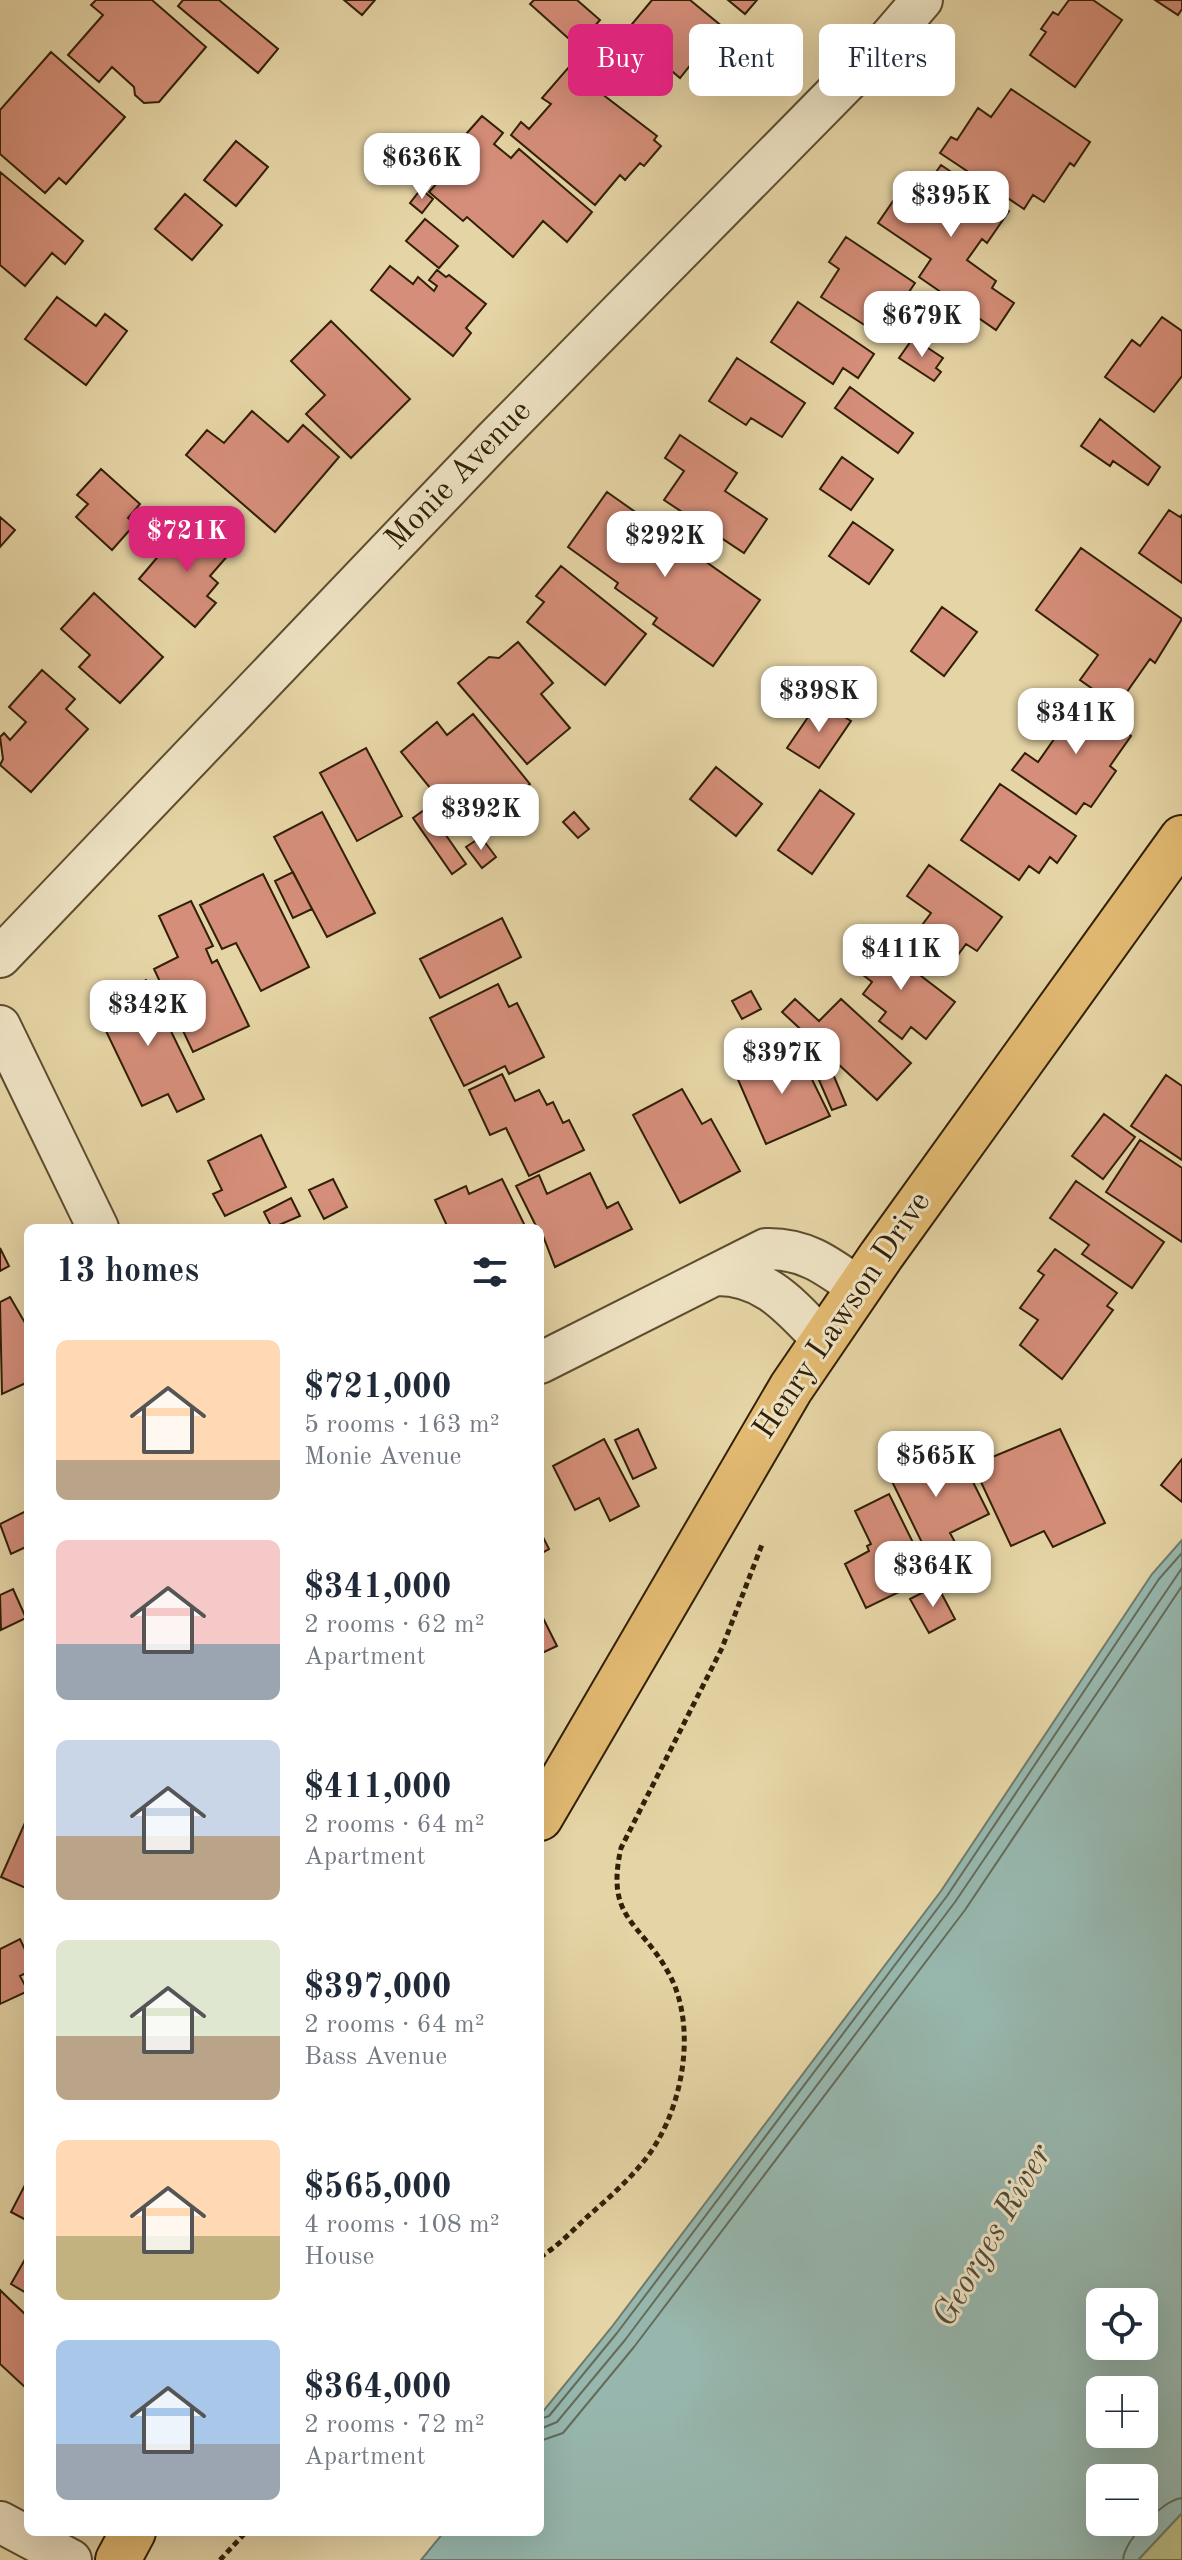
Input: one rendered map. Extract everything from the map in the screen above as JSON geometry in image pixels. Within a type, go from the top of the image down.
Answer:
[{"type":"main road","name":"Henry Lawson Drive","points":[[544,1811],[749,1454],[823,1340],[1182,838]]},
{"type":"main road","points":[[118,2560],[131,2536]]},
{"type":"street","name":"Monie Avenue","points":[[0,957],[171,773],[885,43],[922,0]]},
{"type":"street","points":[[0,1026],[96,1224]]},
{"type":"street","points":[[544,1361],[756,1253],[789,1249],[809,1254],[859,1288]]},
{"type":"street","points":[[717,1275],[737,1275],[768,1287],[823,1340]]},
{"type":"street","points":[[0,2522],[24,2535]]},
{"type":"street","points":[[26,2536],[71,2560]]},
{"type":"path","points":[[544,2253],[638,2167],[658,2142],[675,2101],[682,2072],[683,2015],[669,1972],[630,1925],[619,1899],[615,1873],[621,1848],[722,1648],[763,1542]]},
{"type":"path","points":[[220,2560],[242,2536]]},
{"type":"green space","points":[[1182,2513],[1182,2560],[1138,2560]]},
{"type":"water","name":"Georges River","points":[[1182,1540],[1182,2513],[1138,2560],[421,2560],[441,2536],[544,2536],[544,2410],[611,2328],[941,1891],[1152,1574]]},
{"type":"building","points":[[96,0],[152,0],[206,47],[159,102],[144,103],[135,95],[134,87],[112,67],[99,82],[68,55],[103,15],[91,5]]},
{"type":"building","points":[[183,0],[219,0],[278,49],[258,73],[178,6]]},
{"type":"building","points":[[344,0],[375,0],[362,15]]},
{"type":"building","points":[[534,0],[577,0],[600,20],[596,24],[568,24],[568,38],[530,4]]},
{"type":"building","points":[[652,0],[690,0],[719,24],[689,24],[689,67],[680,78],[673,72],[673,24],[632,24]]},
{"type":"building","points":[[728,0],[757,0],[745,14]]},
{"type":"building","points":[[1069,0],[1093,0],[1122,20],[1075,87],[1030,55],[1046,32],[1041,29],[1053,12],[1058,15]]},
{"type":"building","points":[[1155,0],[1182,0],[1182,9],[1178,15]]},
{"type":"building","points":[[51,52],[125,117],[66,184],[59,178],[45,193],[0,154],[0,110]]},
{"type":"building","points":[[568,68],[568,96],[605,96],[657,136],[654,140],[661,146],[644,166],[640,163],[625,180],[620,175],[595,205],[511,135],[521,122],[529,129],[551,104],[542,98]]},
{"type":"building","points":[[1011,89],[1090,142],[1074,166],[1070,163],[1044,202],[1033,195],[1024,209],[940,153],[951,137],[957,140],[978,108],[991,117]]},
{"type":"building","points":[[482,116],[503,133],[494,144],[511,158],[519,149],[592,212],[567,242],[543,221],[513,257],[467,217],[463,221],[429,192],[438,182],[430,175]]},
{"type":"building","points":[[236,141],[268,167],[236,206],[204,180]]},
{"type":"building","points":[[941,165],[1009,211],[987,243],[982,239],[967,260],[996,281],[992,288],[1014,303],[996,330],[919,277],[931,259],[878,223],[911,175],[926,186]]},
{"type":"building","points":[[0,172],[83,241],[65,264],[52,253],[25,286],[0,265]]},
{"type":"building","points":[[421,189],[433,199],[422,213],[410,203]]},
{"type":"building","points":[[185,194],[222,225],[192,260],[155,229]]},
{"type":"building","points":[[425,219],[458,246],[439,268],[406,241]]},
{"type":"building","points":[[846,237],[915,283],[880,335],[821,297],[839,269],[829,262]]},
{"type":"building","points":[[390,266],[413,284],[418,277],[434,291],[437,286],[429,280],[437,270],[446,277],[449,275],[486,304],[466,328],[471,333],[453,356],[371,290]]},
{"type":"building","points":[[57,297],[96,326],[105,314],[127,331],[86,385],[25,339]]},
{"type":"building","points":[[798,302],[874,354],[858,378],[843,368],[833,384],[771,342]]},
{"type":"building","points":[[937,305],[954,317],[942,333],[926,322]]},
{"type":"building","points":[[1162,317],[1182,331],[1182,376],[1154,412],[1105,377],[1132,340],[1140,346]]},
{"type":"building","points":[[331,321],[410,399],[351,458],[306,414],[325,395],[291,361]]},
{"type":"building","points":[[913,338],[943,358],[936,368],[941,372],[934,381],[899,358]]},
{"type":"building","points":[[737,358],[805,403],[782,437],[751,418],[746,425],[709,401]]},
{"type":"building","points":[[850,387],[913,433],[898,453],[835,408]]},
{"type":"building","points":[[252,411],[288,442],[303,425],[339,457],[275,532],[186,455],[207,430],[224,443]]},
{"type":"building","points":[[1100,419],[1160,467],[1148,485],[1113,461],[1110,466],[1081,446]]},
{"type":"building","points":[[680,435],[737,473],[725,491],[767,519],[744,553],[664,500],[684,471],[665,458]]},
{"type":"building","points":[[842,457],[873,479],[851,510],[820,489]]},
{"type":"building","points":[[101,469],[140,504],[128,518],[135,524],[112,550],[76,517],[88,504],[77,495]]},
{"type":"building","points":[[607,492],[760,600],[713,666],[653,624],[657,618],[615,588],[618,583],[568,547]]},
{"type":"building","points":[[1169,510],[1180,517],[1182,515],[1182,583],[1139,553]]},
{"type":"building","points":[[0,517],[15,530],[0,547]]},
{"type":"building","points":[[853,522],[893,550],[869,584],[829,556]]},
{"type":"building","points":[[183,527],[193,536],[200,528],[230,553],[210,576],[218,583],[207,596],[216,603],[195,627],[139,579]]},
{"type":"building","points":[[1081,548],[1182,619],[1155,663],[1150,659],[1117,706],[1080,680],[1098,655],[1036,610]]},
{"type":"building","points":[[561,566],[646,634],[605,685],[527,622],[544,602],[536,596]]},
{"type":"building","points":[[94,593],[163,657],[120,703],[79,667],[90,655],[61,629]]},
{"type":"building","points":[[942,607],[977,632],[944,676],[911,651]]},
{"type":"building","points":[[518,642],[553,683],[541,694],[570,728],[527,764],[458,683],[489,657],[499,658]]},
{"type":"building","points":[[42,670],[75,699],[66,709],[88,729],[31,792],[0,765],[3,759],[0,737],[4,733],[10,740],[26,722],[9,707]]},
{"type":"building","points":[[1069,693],[1131,736],[1110,766],[1116,771],[1091,807],[1084,803],[1076,814],[1012,770],[1025,753],[1038,762],[1059,732],[1047,724]]},
{"type":"building","points":[[819,701],[851,721],[819,768],[787,748]]},
{"type":"building","points":[[473,714],[530,784],[491,816],[479,801],[456,820],[401,752],[437,722],[447,735]]},
{"type":"building","points":[[366,748],[402,816],[357,841],[320,773]]},
{"type":"building","points":[[716,767],[762,804],[736,836],[690,799]]},
{"type":"building","points":[[1000,784],[1076,836],[1057,863],[1050,857],[1039,873],[1029,866],[1019,880],[961,840]]},
{"type":"building","points":[[820,790],[854,814],[812,874],[778,850]]},
{"type":"building","points":[[427,808],[466,864],[452,874],[413,818]]},
{"type":"building","points":[[322,812],[375,913],[327,937],[274,837]]},
{"type":"building","points":[[574,812],[589,829],[578,838],[563,822]]},
{"type":"building","points":[[481,837],[496,857],[482,868],[466,847]]},
{"type":"building","points":[[929,865],[1002,917],[977,951],[966,944],[943,975],[905,948],[931,913],[907,896]]},
{"type":"building","points":[[293,872],[312,909],[293,918],[275,881]]},
{"type":"building","points":[[263,874],[309,967],[261,991],[236,943],[222,949],[200,905]]},
{"type":"building","points":[[191,901],[213,946],[206,949],[212,963],[217,960],[249,1026],[193,1052],[154,969],[178,957],[159,916]]},
{"type":"building","points":[[502,918],[521,957],[440,998],[420,959]]},
{"type":"building","points":[[865,933],[955,1002],[926,1039],[911,1027],[902,1039],[879,1021],[886,1012],[863,994],[872,982],[863,975],[867,971],[862,967],[867,962],[852,951]]},
{"type":"building","points":[[146,980],[204,1099],[177,1112],[168,1094],[142,1106],[94,1006]]},
{"type":"building","points":[[498,984],[509,1007],[517,1003],[544,1057],[509,1074],[505,1066],[464,1086],[430,1018]]},
{"type":"building","points":[[751,991],[761,1009],[742,1019],[732,1001]]},
{"type":"building","points":[[795,999],[819,1021],[841,999],[911,1063],[877,1100],[782,1012]]},
{"type":"building","points":[[797,1049],[830,1116],[766,1144],[736,1075]]},
{"type":"building","points":[[502,1074],[515,1101],[539,1090],[547,1105],[553,1102],[563,1123],[569,1120],[584,1150],[529,1176],[506,1128],[490,1135],[469,1090]]},
{"type":"building","points":[[833,1074],[846,1105],[832,1110],[819,1080]]},
{"type":"building","points":[[1166,1075],[1182,1086],[1182,1160],[1131,1126]]},
{"type":"building","points":[[682,1089],[702,1124],[711,1119],[740,1171],[680,1203],[633,1115]]},
{"type":"building","points":[[1104,1114],[1135,1137],[1103,1179],[1072,1156]]},
{"type":"building","points":[[261,1135],[286,1187],[225,1216],[213,1194],[222,1190],[208,1161]]},
{"type":"building","points":[[1140,1140],[1182,1168],[1182,1242],[1106,1192]]},
{"type":"building","points":[[590,1173],[607,1208],[618,1202],[632,1229],[555,1267],[544,1238],[544,1224],[535,1224],[516,1186],[539,1175],[547,1194]]},
{"type":"building","points":[[333,1179],[347,1207],[324,1219],[309,1190]]},
{"type":"building","points":[[502,1179],[524,1224],[446,1224],[435,1200],[466,1186],[469,1194]]},
{"type":"building","points":[[1076,1181],[1164,1242],[1132,1288],[1082,1254],[1089,1245],[1050,1218]]},
{"type":"building","points":[[291,1198],[300,1216],[281,1224],[270,1224],[264,1212]]},
{"type":"building","points":[[0,1248],[9,1266],[0,1271]]},
{"type":"building","points":[[1055,1249],[1117,1293],[1107,1306],[1113,1310],[1062,1379],[1020,1345],[1038,1320],[1020,1308],[1044,1275],[1038,1271]]},
{"type":"building","points":[[10,1297],[24,1321],[24,1384],[2,1394],[0,1302]]},
{"type":"building","points":[[638,1429],[656,1468],[633,1479],[615,1440]]},
{"type":"building","points":[[1060,1429],[1105,1523],[1053,1547],[1044,1531],[1011,1546],[973,1465]]},
{"type":"building","points":[[604,1439],[639,1506],[610,1521],[599,1498],[575,1510],[553,1466]]},
{"type":"building","points":[[910,1450],[919,1467],[944,1454],[954,1474],[966,1468],[989,1514],[950,1533],[956,1544],[929,1557],[883,1463]]},
{"type":"building","points":[[1182,1459],[1182,1502],[1161,1485]]},
{"type":"building","points":[[889,1494],[930,1577],[866,1608],[845,1564],[869,1551],[867,1546],[871,1544],[855,1511]]},
{"type":"building","points":[[24,1512],[24,1548],[11,1554],[0,1524]]},
{"type":"building","points":[[937,1585],[955,1619],[929,1633],[910,1599]]},
{"type":"building","points":[[13,1589],[24,1614],[24,1619],[1,1630],[0,1595]]},
{"type":"building","points":[[544,1620],[557,1646],[544,1652]]},
{"type":"building","points":[[24,1825],[24,1887],[1,1877]]},
{"type":"building","points":[[20,1939],[24,1948],[24,1974],[20,1976],[24,1993],[0,2004],[0,1949]]},
{"type":"building","points":[[24,2187],[24,2219],[11,2212]]},
{"type":"building","points":[[24,2261],[24,2292],[11,2284]]},
{"type":"building","points":[[0,2290],[24,2313],[24,2386],[0,2364]]}]
